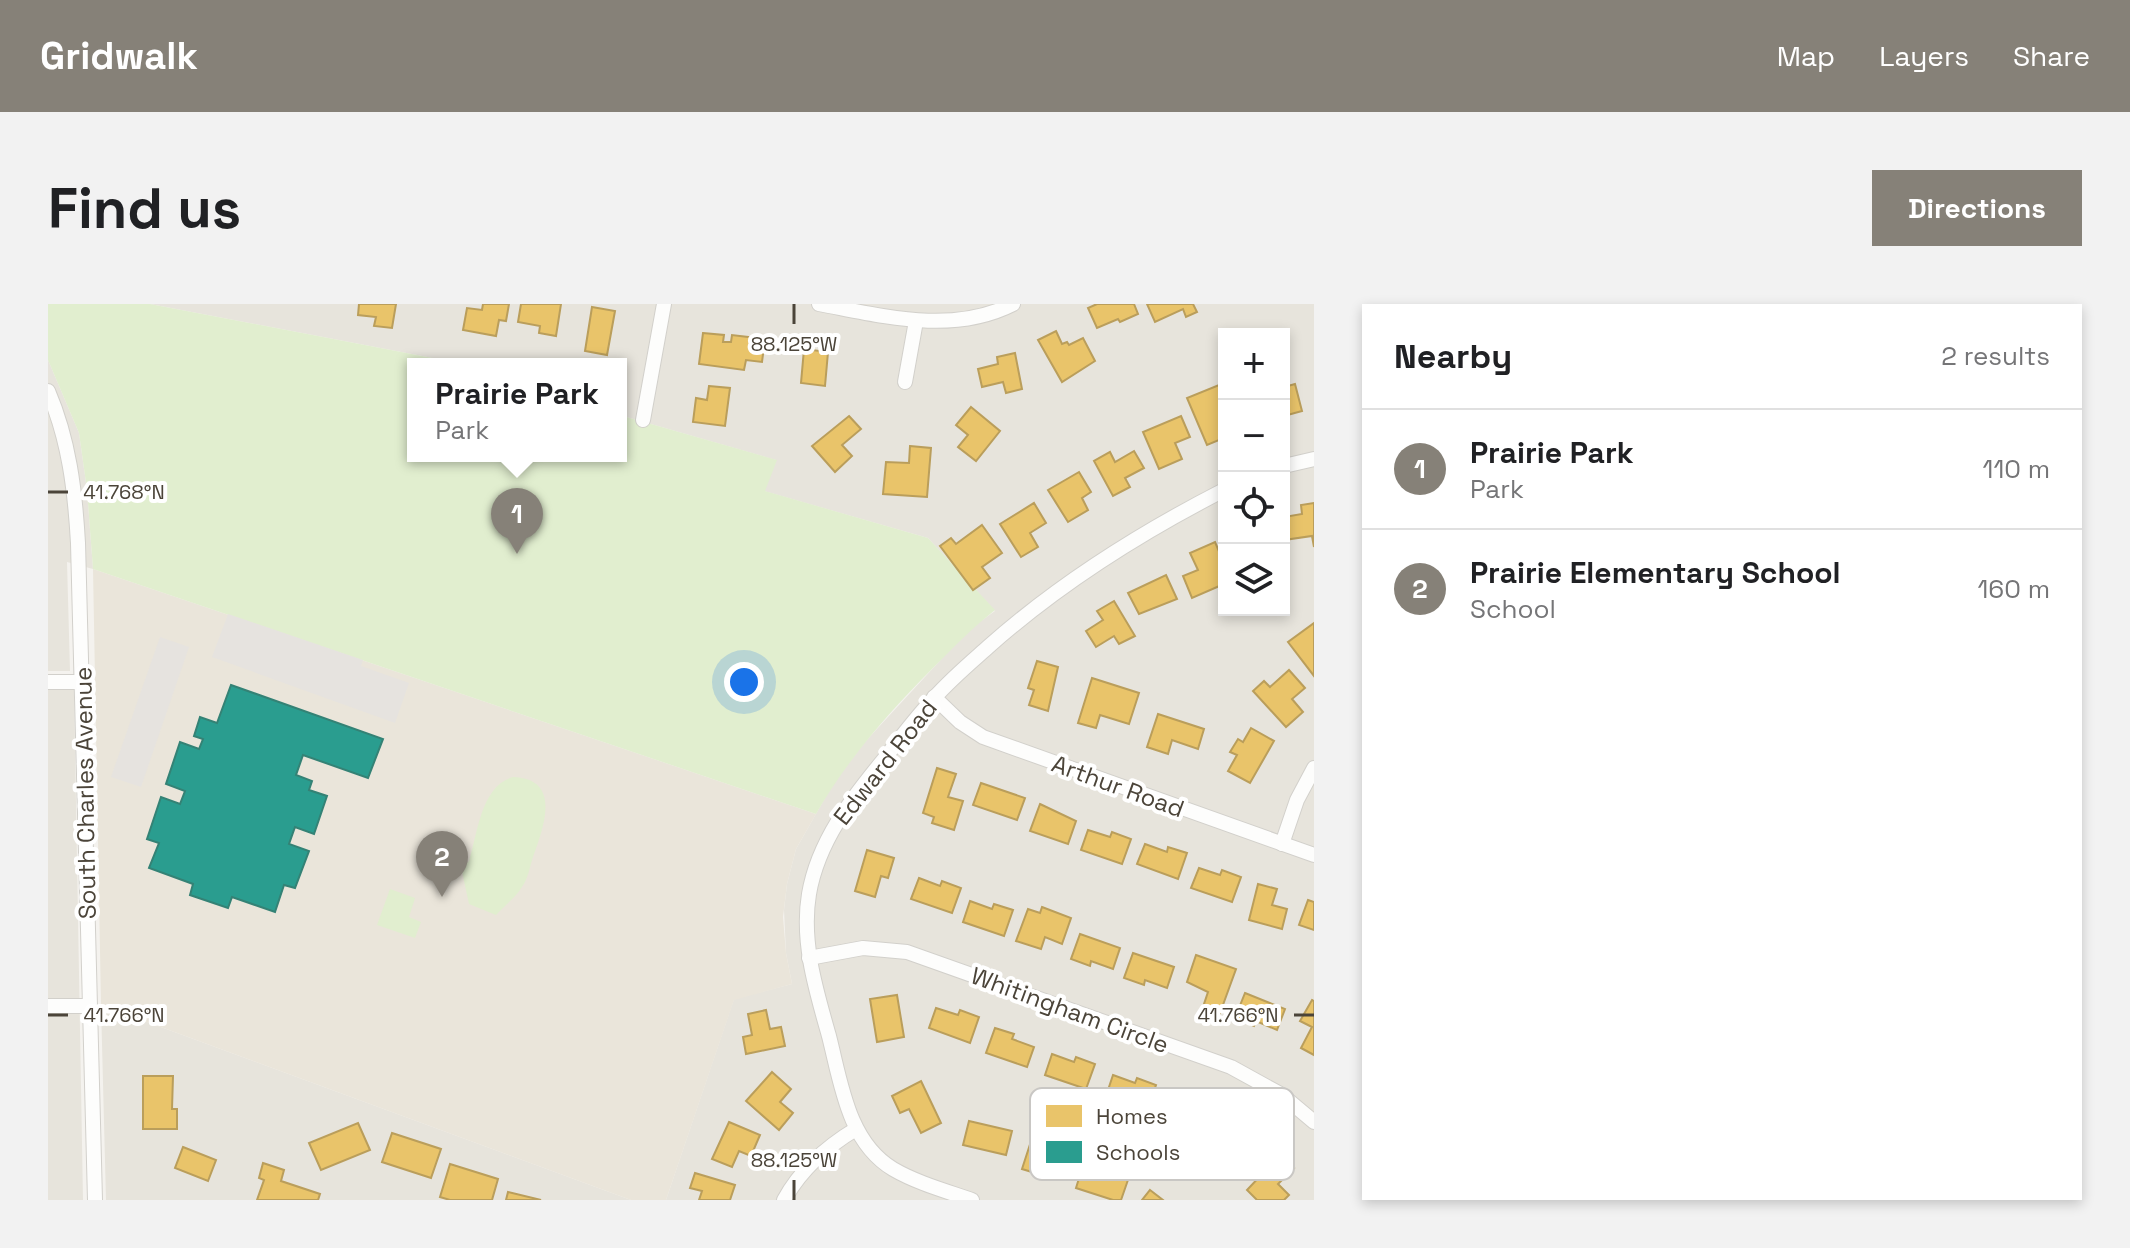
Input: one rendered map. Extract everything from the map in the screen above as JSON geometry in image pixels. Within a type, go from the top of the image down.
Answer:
[{"type":"street","points":[[643,420],[664,304]]},
{"type":"street","points":[[819,304],[916,321],[966,319],[1013,304]]},
{"type":"street","points":[[905,382],[916,321]]},
{"type":"street","name":"South Charles Avenue","points":[[48,391],[59,418],[75,493],[89,1006],[98,1199]]},
{"type":"street","points":[[1290,465],[1314,459]]},
{"type":"street","name":"Edward Road","points":[[972,1200],[892,1169],[866,1145],[856,1129],[809,958],[806,927],[808,896],[819,857],[829,834],[867,780],[934,697],[1021,618],[1074,578],[1159,523],[1218,493]]},
{"type":"street","points":[[48,682],[82,682]]},
{"type":"street","name":"Arthur Road","points":[[934,697],[960,722],[983,737],[1314,855]]},
{"type":"street","points":[[1282,844],[1297,800],[1314,768]]},
{"type":"street","name":"Whitingham Circle","points":[[809,958],[863,948],[907,952],[1231,1067],[1269,1088]]},
{"type":"street","points":[[48,1006],[89,1006]]},
{"type":"street","name":"Whitingham Circle","points":[[1294,1105],[1314,1122]]},
{"type":"street","points":[[784,1200],[812,1162],[833,1143],[856,1129]]},
{"type":"shaded area","points":[[150,304],[1314,304],[1314,1200],[666,1200],[734,999],[792,984],[786,953],[784,910],[796,849],[833,784],[864,743],[947,653],[974,626],[995,611],[928,538],[764,491],[776,460],[627,417],[627,358],[433,358]]},
{"type":"shaded area","points":[[48,360],[79,433],[93,569],[67,562],[70,671],[48,671]]},
{"type":"shaded area","points":[[93,569],[816,814],[796,849],[787,884],[783,917],[792,984],[734,1000],[666,1200],[631,1200],[101,1005]]},
{"type":"shaded area","points":[[228,614],[363,660],[361,666],[409,683],[395,723],[212,657]]},
{"type":"shaded area","points":[[160,637],[189,647],[141,787],[111,777]]},
{"type":"shaded area","points":[[48,690],[74,690],[83,1200],[48,1200]]},
{"type":"shaded area","points":[[101,1005],[631,1200],[106,1200]]},
{"type":"green space","points":[[48,304],[150,304],[433,358],[407,358],[407,462],[627,462],[627,417],[777,460],[765,491],[928,538],[995,610],[955,646],[884,720],[841,775],[816,814],[93,569],[79,433],[48,360]]},
{"type":"green space","points":[[513,777],[539,786],[546,807],[524,884],[496,915],[469,904],[461,867],[469,861],[487,800],[502,782]]},
{"type":"green space","points":[[390,889],[415,898],[409,917],[421,922],[415,938],[377,925]]},
{"type":"building: Homes","points":[[359,304],[396,304],[392,328],[374,326],[376,317],[358,315]]},
{"type":"building: Homes","points":[[483,304],[509,304],[506,321],[499,320],[496,336],[463,330],[467,308],[482,310]]},
{"type":"building: Homes","points":[[521,304],[561,304],[556,336],[539,333],[540,326],[518,322]]},
{"type":"building: Homes","points":[[1097,304],[1134,304],[1138,314],[1097,328],[1088,308]]},
{"type":"building: Homes","points":[[1147,304],[1193,304],[1197,312],[1186,317],[1183,309],[1155,322]]},
{"type":"building: Homes","points":[[592,307],[615,311],[607,355],[585,351]]},
{"type":"building: Homes","points":[[1056,331],[1062,344],[1067,342],[1069,345],[1083,338],[1095,361],[1062,382],[1038,340]]},
{"type":"building: Homes","points":[[703,333],[724,335],[723,342],[731,342],[732,335],[765,339],[762,362],[746,360],[744,370],[699,364]]},
{"type":"building: Homes","points":[[804,349],[828,352],[825,386],[801,383]]},
{"type":"building: Homes","points":[[1015,353],[1022,389],[1006,393],[1003,382],[982,387],[978,369],[998,364],[997,357]]},
{"type":"building: Homes","points":[[1295,384],[1302,411],[1290,414],[1290,400],[1290,385]]},
{"type":"building: Homes","points":[[1218,385],[1218,440],[1207,445],[1187,398]]},
{"type":"building: Homes","points":[[709,386],[730,388],[725,426],[693,422],[696,398],[707,400]]},
{"type":"building: Homes","points":[[971,407],[1000,431],[976,461],[958,447],[968,435],[956,425]]},
{"type":"building: Homes","points":[[849,416],[861,429],[842,445],[852,456],[835,472],[812,446]]},
{"type":"building: Homes","points":[[1181,416],[1190,437],[1175,443],[1182,459],[1159,469],[1143,432]]},
{"type":"building: Homes","points":[[910,446],[931,448],[927,497],[883,494],[886,462],[909,463]]},
{"type":"building: Homes","points":[[1134,451],[1144,468],[1125,478],[1130,487],[1113,496],[1094,461],[1110,452],[1115,462]]},
{"type":"building: Homes","points":[[1079,472],[1091,492],[1082,498],[1088,510],[1068,522],[1048,490]]},
{"type":"building: Homes","points":[[1034,503],[1046,523],[1030,533],[1038,547],[1021,557],[1000,524]]},
{"type":"building: Homes","points":[[1314,503],[1314,547],[1312,536],[1290,539],[1290,516],[1302,514],[1301,505]]},
{"type":"building: Homes","points":[[982,525],[1002,553],[982,567],[990,578],[973,590],[940,546],[951,538],[956,544]]},
{"type":"building: Homes","points":[[1215,542],[1218,549],[1218,587],[1192,598],[1183,576],[1198,570],[1190,553]]},
{"type":"building: Homes","points":[[1166,575],[1177,599],[1139,614],[1128,593]]},
{"type":"building: Homes","points":[[1114,601],[1135,636],[1119,644],[1114,636],[1096,647],[1086,631],[1103,620],[1097,611]]},
{"type":"building: Homes","points":[[1314,623],[1314,676],[1288,642]]},
{"type":"building: Homes","points":[[1037,661],[1058,667],[1048,711],[1029,705],[1034,690],[1028,688]]},
{"type":"building: Homes","points":[[1289,670],[1305,688],[1292,699],[1303,712],[1286,727],[1253,691],[1264,681],[1270,687]]},
{"type":"building: Homes","points":[[1092,678],[1139,693],[1129,724],[1100,715],[1096,728],[1078,723]]},
{"type":"building: Homes","points":[[1158,714],[1204,729],[1198,749],[1172,740],[1168,754],[1147,747]]},
{"type":"building: Homes","points":[[1251,728],[1274,741],[1250,783],[1228,771],[1237,755],[1230,752],[1238,739],[1243,742]]},
{"type":"building: Homes","points":[[937,768],[956,774],[948,797],[963,801],[954,830],[932,823],[934,817],[923,813]]},
{"type":"building: Homes","points":[[981,783],[1025,798],[1017,820],[973,805]]},
{"type":"building: Homes","points":[[1040,804],[1076,821],[1068,844],[1030,831]]},
{"type":"building: Homes","points":[[1088,830],[1110,837],[1112,832],[1131,839],[1122,864],[1081,850]]},
{"type":"building: Homes","points":[[1145,844],[1167,852],[1168,847],[1187,853],[1178,879],[1137,864]]},
{"type":"building: Homes","points":[[867,850],[894,858],[888,878],[881,876],[875,897],[855,891]]},
{"type":"building: Homes","points":[[1199,868],[1220,875],[1222,870],[1241,877],[1232,902],[1191,888]]},
{"type":"building: Homes","points":[[919,878],[940,886],[942,881],[961,888],[952,913],[911,899]]},
{"type":"building: Homes","points":[[1258,884],[1277,889],[1272,905],[1287,909],[1282,929],[1249,920]]},
{"type":"building: Homes","points":[[1308,900],[1314,902],[1314,930],[1299,925]]},
{"type":"building: Homes","points":[[970,901],[992,909],[994,904],[1013,910],[1004,936],[963,922]]},
{"type":"building: Homes","points":[[1042,907],[1071,918],[1062,944],[1045,937],[1041,949],[1016,941],[1028,909],[1040,913]]},
{"type":"building: Homes","points":[[1080,934],[1120,948],[1113,969],[1091,961],[1090,966],[1071,959]]},
{"type":"building: Homes","points":[[1133,953],[1174,967],[1167,988],[1145,980],[1144,985],[1124,978]]},
{"type":"building: Homes","points":[[1196,955],[1236,969],[1220,1013],[1203,1007],[1208,992],[1187,982]]},
{"type":"building: Homes","points":[[1245,993],[1285,1009],[1277,1030],[1256,1021],[1254,1026],[1235,1018]]},
{"type":"building: Homes","points":[[897,995],[904,1037],[877,1042],[870,999]]},
{"type":"building: Homes","points":[[1312,1000],[1314,1055],[1301,1048],[1312,1027],[1300,1021]]},
{"type":"building: Homes","points":[[936,1008],[958,1015],[960,1010],[979,1017],[970,1043],[929,1028]]},
{"type":"building: Homes","points":[[766,1010],[770,1029],[781,1027],[785,1046],[746,1054],[743,1037],[752,1035],[748,1014]]},
{"type":"building: Homes","points":[[995,1028],[1014,1034],[1012,1039],[1034,1047],[1027,1067],[986,1053]]},
{"type":"building: Homes","points":[[1052,1054],[1074,1062],[1076,1057],[1095,1064],[1086,1088],[1045,1075]]},
{"type":"building: Homes","points":[[772,1072],[791,1089],[780,1102],[793,1113],[779,1130],[746,1101]]},
{"type":"building: Homes","points":[[1113,1075],[1135,1083],[1137,1078],[1156,1085],[1155,1088],[1109,1088]]},
{"type":"building: Homes","points":[[143,1076],[173,1076],[172,1109],[177,1109],[177,1129],[143,1129]]},
{"type":"building: Homes","points":[[921,1081],[941,1123],[921,1133],[909,1109],[900,1113],[892,1096]]},
{"type":"building: Homes","points":[[969,1121],[1012,1131],[1006,1155],[963,1145]]},
{"type":"building: Homes","points":[[729,1122],[760,1135],[751,1156],[739,1151],[732,1167],[712,1159]]},
{"type":"building: Homes","points":[[358,1123],[370,1150],[321,1170],[309,1143]]},
{"type":"building: Homes","points":[[392,1133],[441,1149],[431,1178],[382,1162]]},
{"type":"building: Homes","points":[[1030,1144],[1030,1171],[1022,1169]]},
{"type":"building: Homes","points":[[183,1147],[216,1160],[208,1181],[175,1168]]},
{"type":"building: Homes","points":[[263,1163],[284,1170],[281,1181],[320,1194],[318,1200],[257,1200],[264,1180],[259,1178]]},
{"type":"building: Homes","points":[[450,1164],[498,1179],[492,1200],[450,1200],[440,1197]]},
{"type":"building: Homes","points":[[695,1173],[735,1185],[730,1200],[699,1200],[702,1191],[690,1188]]},
{"type":"building: Homes","points":[[1078,1180],[1128,1180],[1121,1200],[1076,1188]]},
{"type":"building: Homes","points":[[1256,1180],[1282,1180],[1278,1184],[1289,1195],[1284,1200],[1257,1200],[1247,1190]]},
{"type":"building: Homes","points":[[1150,1190],[1163,1200],[1142,1200]]},
{"type":"building: Homes","points":[[508,1192],[541,1200],[506,1200]]},
{"type":"building: Schools","points":[[231,685],[383,739],[368,778],[303,755],[296,775],[312,781],[309,790],[327,796],[314,834],[295,827],[289,844],[309,851],[295,888],[284,885],[275,912],[232,897],[228,908],[190,895],[193,884],[149,868],[159,843],[147,839],[161,797],[180,804],[185,791],[166,784],[180,742],[199,749],[203,739],[194,736],[200,717],[217,723]]},
{"type":"place","name":"Prairie Park","points":[[517,554]]},
{"type":"place","name":"Prairie Elementary School","points":[[442,897]]}]
